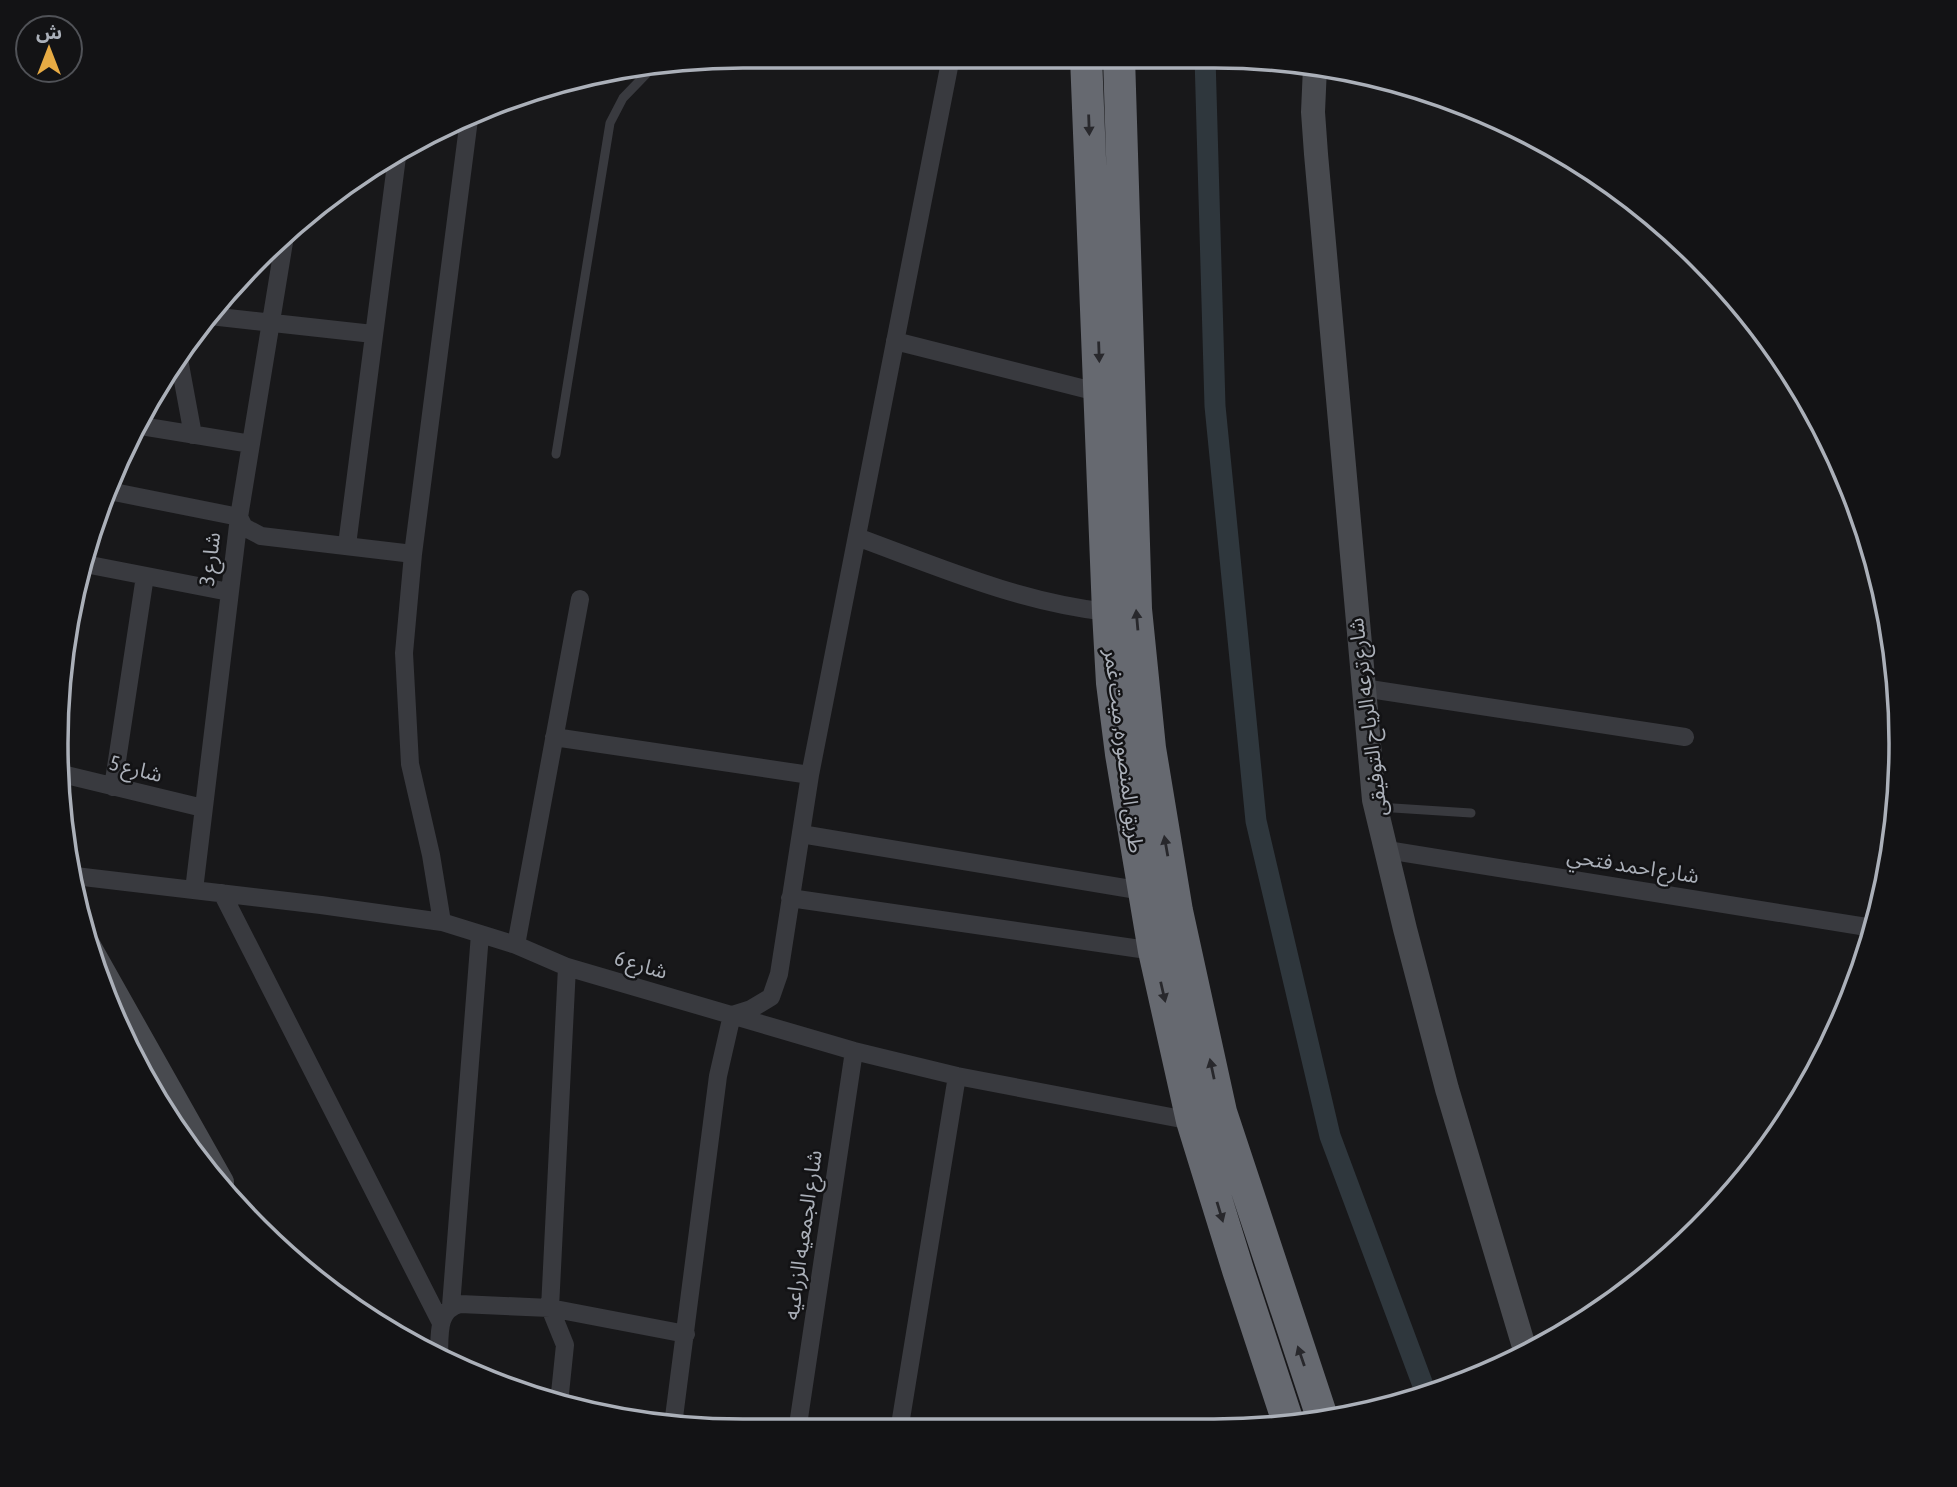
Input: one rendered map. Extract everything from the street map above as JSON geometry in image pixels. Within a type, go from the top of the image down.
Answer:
[{"type":"highway","name":"طريق المنصوره, ميت غمر","points":[[1086,68],[1112,683],[1153,951],[1207,1116],[1319,1410]]},
{"type":"highway","name":"طريق المنصوره, ميت غمر","points":[[1119,68],[1132,514],[1141,678],[1207,1116],[1238,1270],[1286,1414]]},
{"type":"main road","name":"شارع ترعه الرياح التوفيقى","points":[[1315,76],[1314,133],[1376,807],[1447,1089],[1523,1343]]},
{"type":"main road","points":[[119,999],[202,1147]]},
{"type":"street","points":[[674,1415],[718,1076],[732,1016],[771,997],[779,974],[810,775],[949,68]]},
{"type":"street","points":[[442,922],[431,855],[410,764],[404,653],[413,554],[468,128]]},
{"type":"street","points":[[347,545],[396,165]]},
{"type":"street","name":"شارع 3","points":[[194,890],[239,517],[283,250]]},
{"type":"street","points":[[221,316],[373,334]]},
{"type":"street","points":[[895,341],[1101,393]]},
{"type":"street","points":[[181,370],[193,435]]},
{"type":"street","points":[[148,427],[251,444]]},
{"type":"street","points":[[117,493],[239,517],[244,527],[261,536],[413,554]]},
{"type":"street","points":[[857,537],[1010,593],[1066,607],[1108,612]]},
{"type":"street","points":[[92,565],[229,592]]},
{"type":"street","points":[[113,787],[145,576]]},
{"type":"street","points":[[516,945],[580,599]]},
{"type":"street","points":[[1363,688],[1685,737]]},
{"type":"street","points":[[554,737],[810,775]]},
{"type":"street","name":"شارع 5","points":[[69,776],[203,808]]},
{"type":"street","points":[[801,834],[1143,891]]},
{"type":"street","name":"شارع احمد فتحي","points":[[1387,850],[1863,926]]},
{"type":"street","name":"شارع 6","points":[[81,877],[442,922],[516,945],[567,967],[854,1051],[957,1076],[1207,1116]]},
{"type":"street","points":[[222,893],[441,1323]]},
{"type":"street","points":[[790,898],[1153,951]]},
{"type":"street","points":[[440,1346],[441,1323],[451,1306],[480,934]]},
{"type":"street","points":[[560,1393],[565,1345],[550,1307],[567,967]]},
{"type":"street","name":"شارع الجمعيه الزراعيه","points":[[799,1419],[854,1051]]},
{"type":"street","points":[[902,1419],[957,1076]]},
{"type":"street","points":[[451,1306],[550,1307],[685,1334]]},
{"type":"lane","points":[[556,454],[610,123],[623,98],[645,76]]},
{"type":"lane","points":[[1376,807],[1471,813]]},
{"type":"waterway","points":[[1205,68],[1215,406],[1256,821],[1330,1136],[1423,1385]]}]
